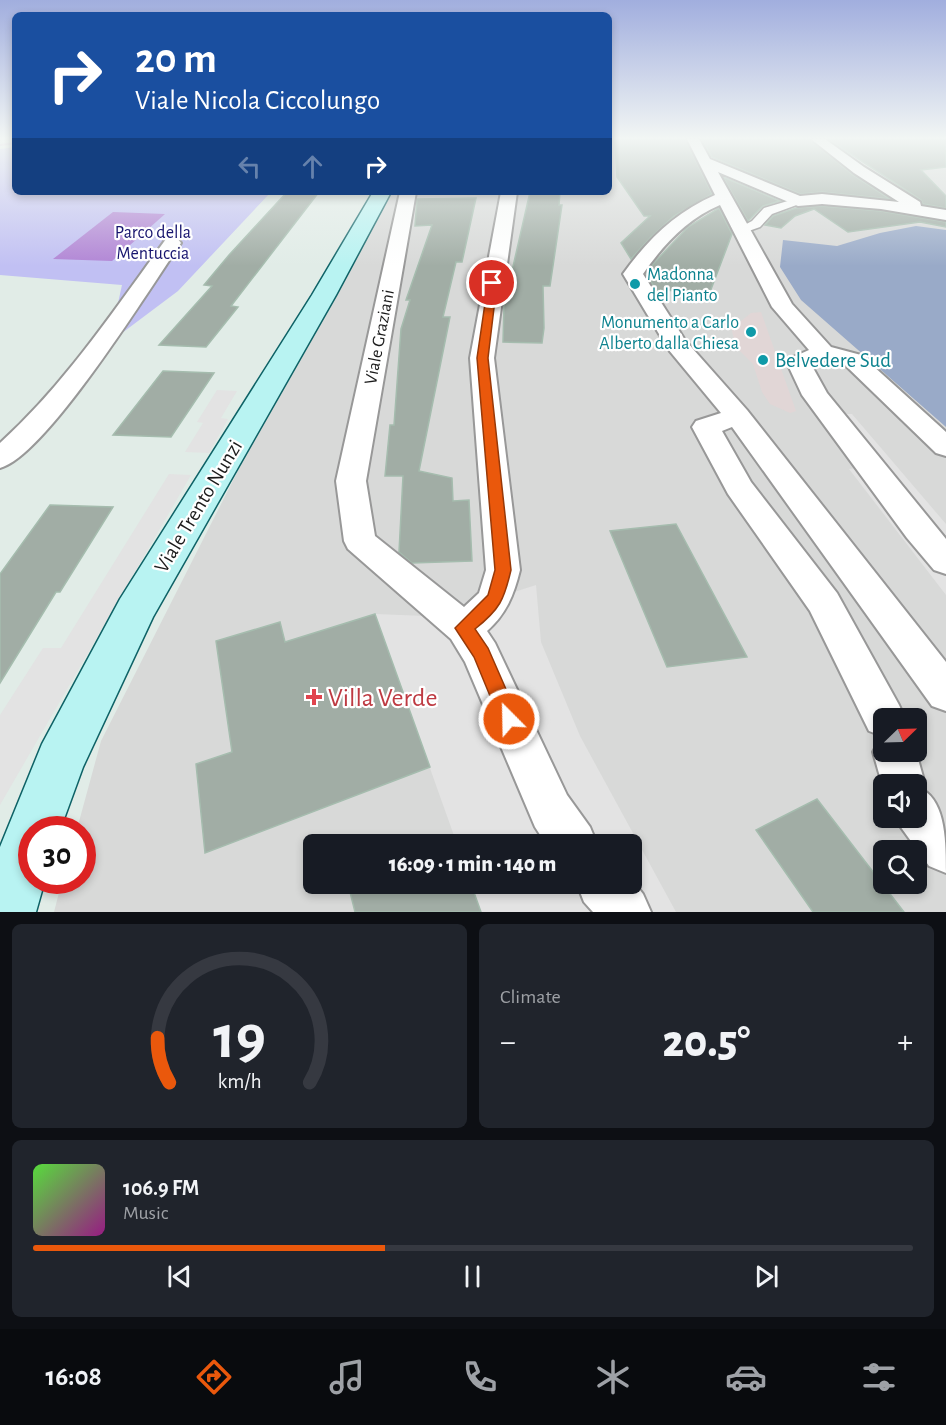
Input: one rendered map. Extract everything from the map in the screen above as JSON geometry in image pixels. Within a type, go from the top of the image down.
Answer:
[{"type":"main road","name":"Viale Trento Nunzi","points":[[38,816],[60,761],[135,611],[324,295],[380,195]]},
{"type":"main road","points":[[6,912],[18,876]]},
{"type":"street","points":[[716,182],[783,307],[823,352],[853,360],[946,447]]},
{"type":"street","points":[[752,182],[798,201]]},
{"type":"street","points":[[877,182],[920,209]]},
{"type":"street","name":"Viale Graziani","points":[[407,195],[351,481],[360,541],[464,628],[481,654],[551,811],[566,834]]},
{"type":"street","points":[[464,628],[482,614],[496,598],[503,570],[482,358],[508,195]]},
{"type":"street","points":[[725,198],[705,205],[669,229],[633,274],[676,344],[738,416],[946,693]]},
{"type":"street","points":[[743,229],[756,224],[768,211],[798,201],[822,199],[920,209],[946,215]]},
{"type":"street","points":[[0,459],[37,424],[69,387],[172,243]]},
{"type":"street","points":[[823,352],[799,363],[815,395],[918,530],[946,561]]},
{"type":"street","points":[[738,416],[706,427],[739,487],[824,603],[879,708]]},
{"type":"street","points":[[927,824],[946,849]]},
{"type":"street","points":[[610,894],[625,912]]},
{"type":"shaded area","points":[[612,182],[946,182],[946,912],[54,912],[59,894],[96,894],[96,816],[81,816],[101,741],[253,441],[387,195],[612,195]]},
{"type":"shaded area","points":[[113,212],[165,214],[112,261],[53,259]]},
{"type":"shaded area","points":[[916,226],[946,230],[946,427],[801,300],[780,267],[783,240],[837,246],[880,233]]},
{"type":"shaded area","name":"Belvedere Sud","points":[[761,312],[796,411],[790,413],[770,404],[762,392],[753,364],[736,347],[732,331],[736,325],[751,313]]},
{"type":"shaded area","points":[[217,390],[237,391],[221,418],[228,419],[209,453],[185,452],[203,423],[197,422]]},
{"type":"shaded area","points":[[831,414],[852,414],[946,524],[946,595],[849,469],[869,466]]},
{"type":"shaded area","points":[[169,474],[191,475],[0,805],[0,715],[43,648],[61,648]]},
{"type":"shaded area","points":[[536,585],[541,642],[580,736],[633,834],[453,834],[375,614],[451,617],[496,598]]},
{"type":"shaded area","points":[[642,850],[676,912],[481,912],[475,894],[642,894]]},
{"type":"green space","name":"Parco della Mentuccia","points":[[0,182],[12,182],[12,195],[268,195],[178,291],[114,339],[94,339],[118,303],[122,285],[0,275]]},
{"type":"building","points":[[620,182],[706,182],[712,194],[674,216],[631,259],[621,243],[650,216],[644,216]]},
{"type":"building","points":[[726,182],[734,182],[780,201],[763,206],[748,221]]},
{"type":"building","points":[[770,182],[863,182],[890,199],[822,192],[800,194]]},
{"type":"building","points":[[893,182],[932,182],[946,196],[946,208],[923,204],[921,200]]},
{"type":"building","points":[[284,195],[317,195],[231,306],[238,307],[206,347],[159,345],[212,286],[204,285]]},
{"type":"building","points":[[529,195],[560,195],[559,205],[562,205],[550,286],[543,286],[542,343],[503,342],[504,306]]},
{"type":"building","points":[[476,198],[462,262],[456,262],[443,317],[450,317],[419,471],[452,478],[453,501],[469,500],[472,561],[412,563],[399,552],[403,476],[385,476],[390,425],[394,425],[401,329],[410,300],[406,300],[432,225],[415,226],[417,199]]},
{"type":"building","points":[[822,206],[881,211],[946,222],[946,227],[920,222],[848,232],[814,209],[795,216],[781,228],[765,225],[773,216],[796,208]]},
{"type":"building","points":[[719,208],[732,234],[710,292],[656,290],[646,274],[652,265],[688,227]]},
{"type":"building","points":[[163,371],[214,373],[171,437],[113,435]]},
{"type":"building","points":[[50,505],[113,507],[60,592],[56,592],[0,683],[0,574]]},
{"type":"building","points":[[676,524],[747,657],[667,667],[610,531]]},
{"type":"building","name":"Villa Verde","points":[[375,614],[430,767],[205,853],[196,764],[232,752],[216,641],[280,622],[285,642]]},
{"type":"building","points":[[817,799],[873,872],[873,894],[890,894],[904,912],[813,912],[756,830]]},
{"type":"building","points":[[350,894],[475,894],[481,912],[355,912]]},
{"type":"place","name":"Madonna del Pianto","points":[[635,284]]},
{"type":"place","name":"Monumento a Carlo Alberto dalla Chiesa","points":[[751,332]]},
{"type":"place","name":"Belvedere Sud","points":[[763,360]]},
{"type":"place","name":"Villa Verde","points":[[314,697]]},
{"type":"route","points":[[492,283],[482,358],[503,570],[496,598],[482,614],[464,628],[481,654],[509,719]]}]
